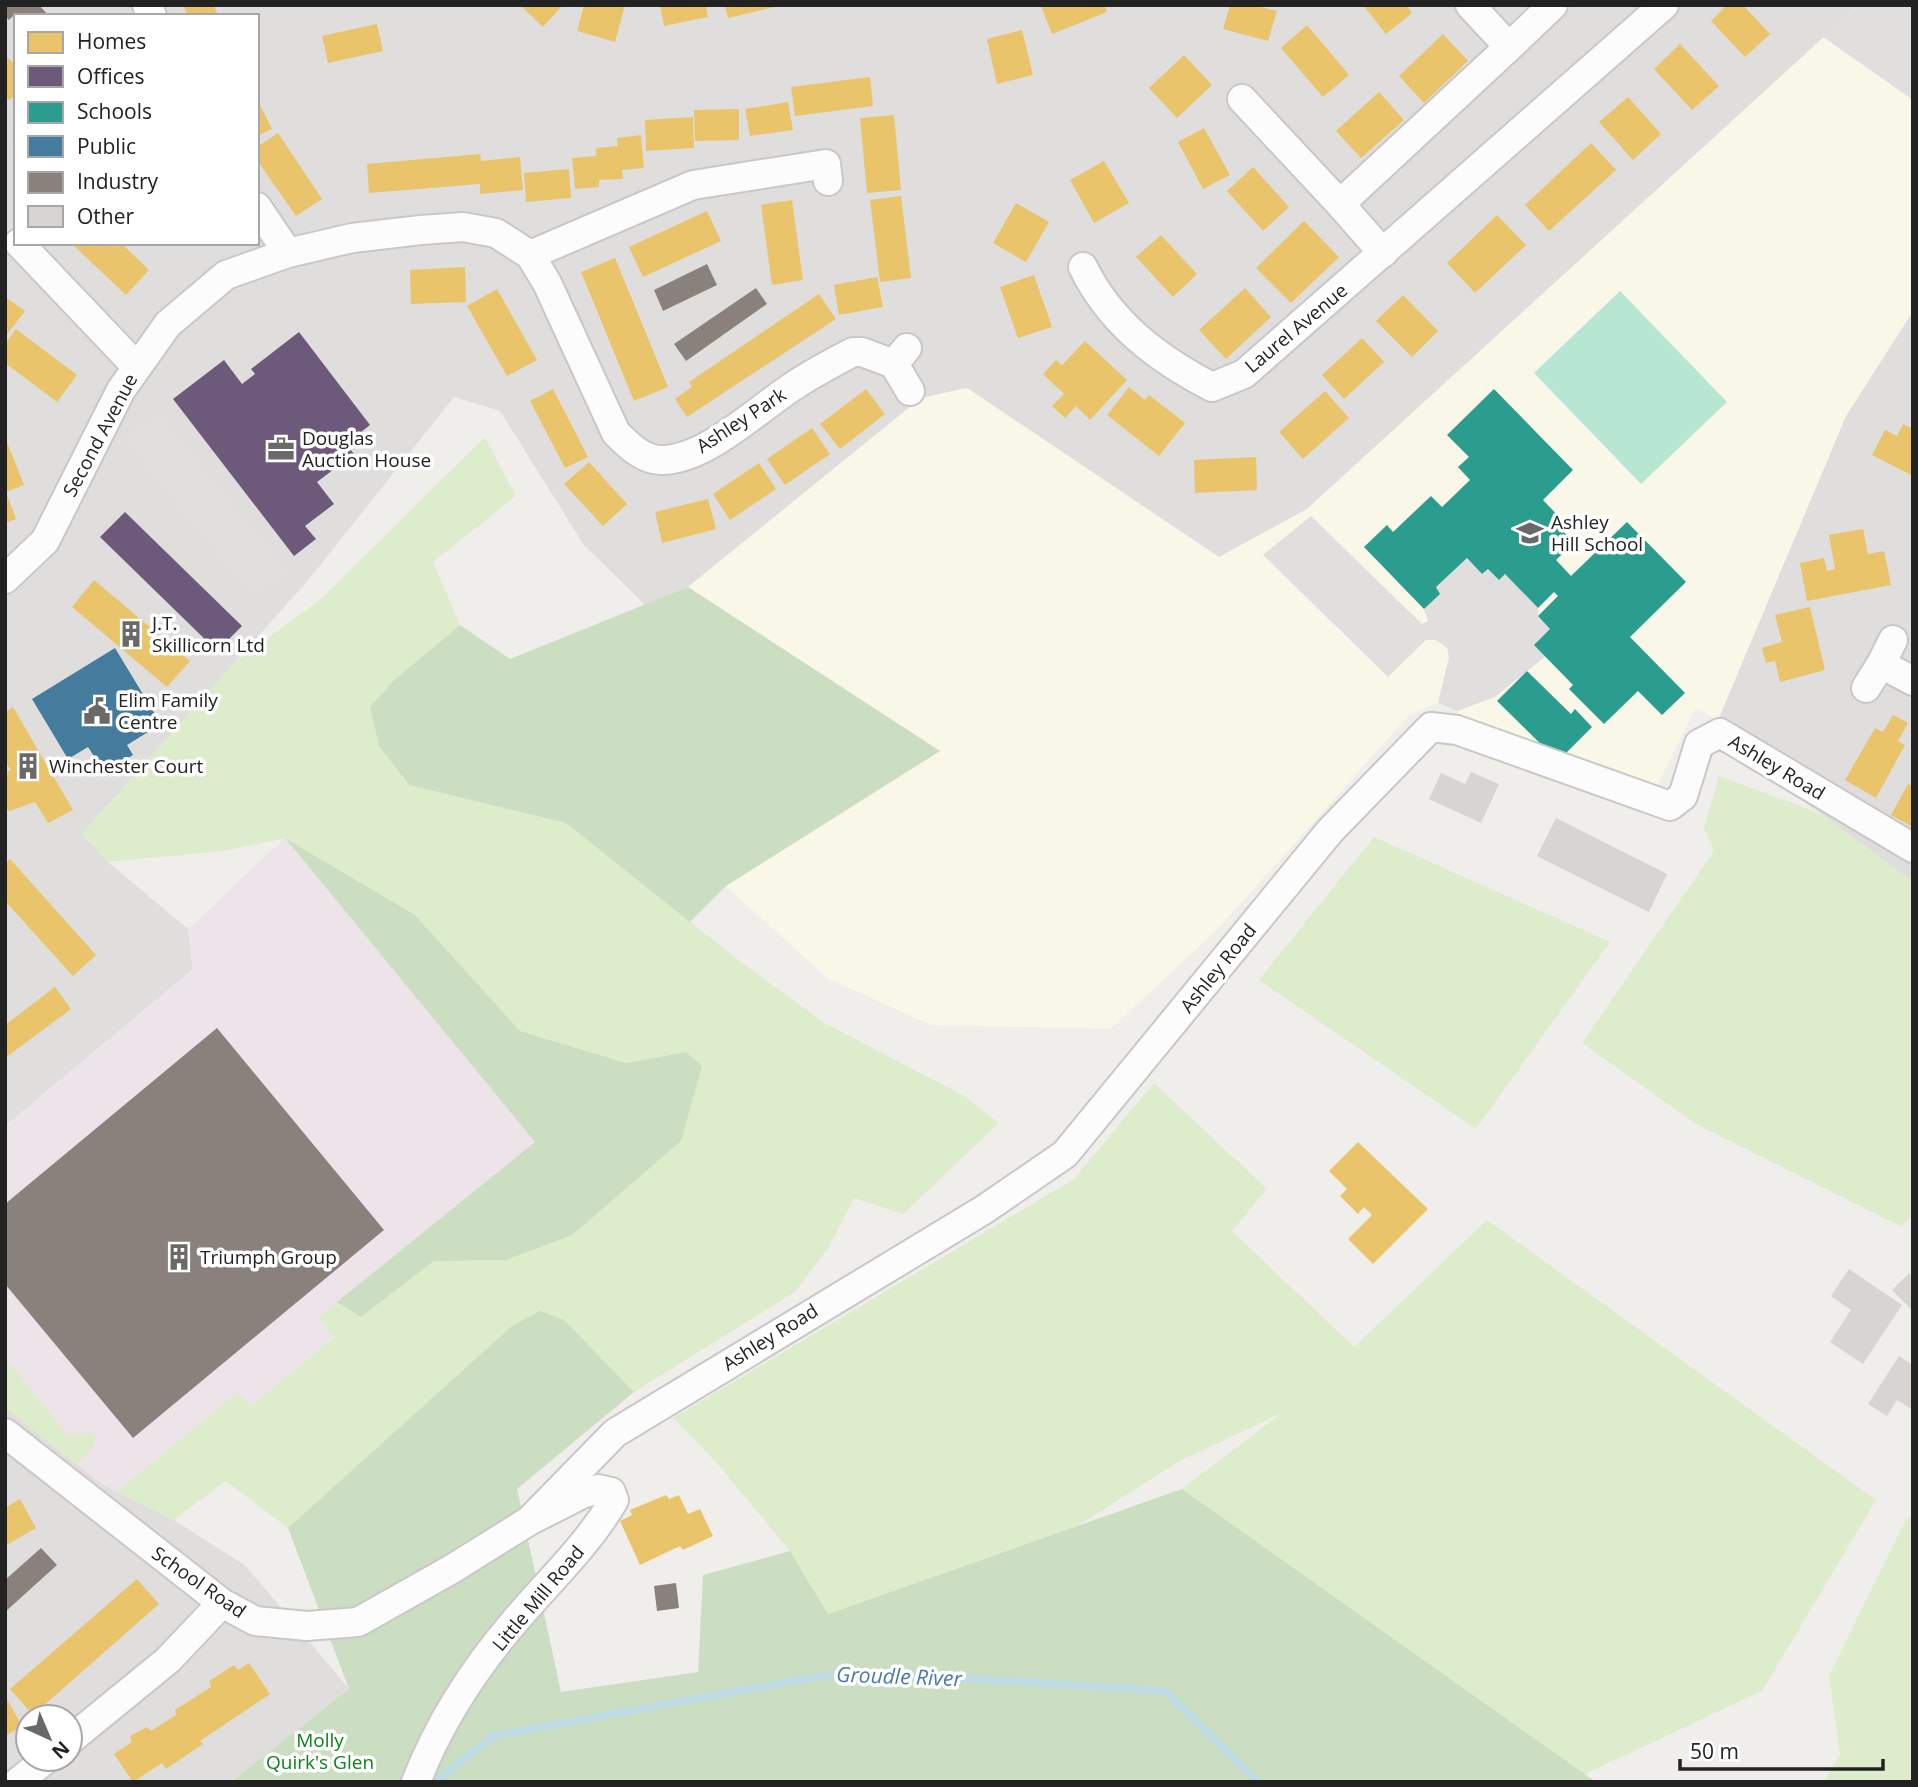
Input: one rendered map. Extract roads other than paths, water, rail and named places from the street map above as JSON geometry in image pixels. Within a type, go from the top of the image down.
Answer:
[{"type":"street","points":[[1470,5],[1509,47]]},
{"type":"street","points":[[1340,204],[1553,5]]},
{"type":"street","name":"Laurel Avenue","points":[[1083,267],[1096,294],[1122,326],[1178,369],[1212,387],[1244,374],[1664,5]]},
{"type":"street","points":[[1242,99],[1383,253]]},
{"type":"street","points":[[530,255],[693,185],[826,164],[828,181]]},
{"type":"street","points":[[259,209],[301,250]]},
{"type":"street","name":"Ashley Park","points":[[301,250],[352,238],[463,227],[496,233],[530,255],[582,353],[616,433],[648,458],[662,460],[686,455],[710,444],[793,386],[853,352],[901,356],[910,391]]},
{"type":"street","points":[[20,245],[136,366]]},
{"type":"street","name":"Second Avenue","points":[[5,579],[45,541],[136,366],[168,324],[226,275],[301,250]]},
{"type":"street","points":[[1866,688],[1887,652],[1913,681]]},
{"type":"street","name":"Ashley Road","points":[[529,1521],[615,1433],[985,1209],[1065,1154],[1330,831],[1431,727],[1457,730],[1670,806],[1683,796],[1699,744],[1720,733],[1913,848]]},
{"type":"street","name":"School Road","points":[[5,1433],[222,1603],[255,1621],[307,1626],[358,1622],[452,1569],[529,1521]]},
{"type":"street","name":"Little Mill Road","points":[[416,1782],[450,1707],[512,1624],[599,1526],[614,1500],[611,1492],[598,1489],[582,1493],[529,1521]]},
{"type":"street","points":[[84,1729],[168,1660],[222,1603]]},
{"type":"waterway","name":"Groudle River","points":[[439,1779],[493,1736],[848,1671],[1165,1691],[1258,1782]]},
{"type":"place","name":"Douglas Auction House","points":[[281,449]]},
{"type":"place","name":"Ashley Hill School","points":[[1530,533]]},
{"type":"place","name":"J.T. Skillicorn Ltd","points":[[131,634]]},
{"type":"place","name":"Elim Family Centre","points":[[97,711]]},
{"type":"place","name":"Winchester Court","points":[[28,766]]},
{"type":"place","name":"Triumph Group","points":[[179,1257]]},
{"type":"park label","name":"Molly Quirk's Glen","points":[[320,1751]]}]
